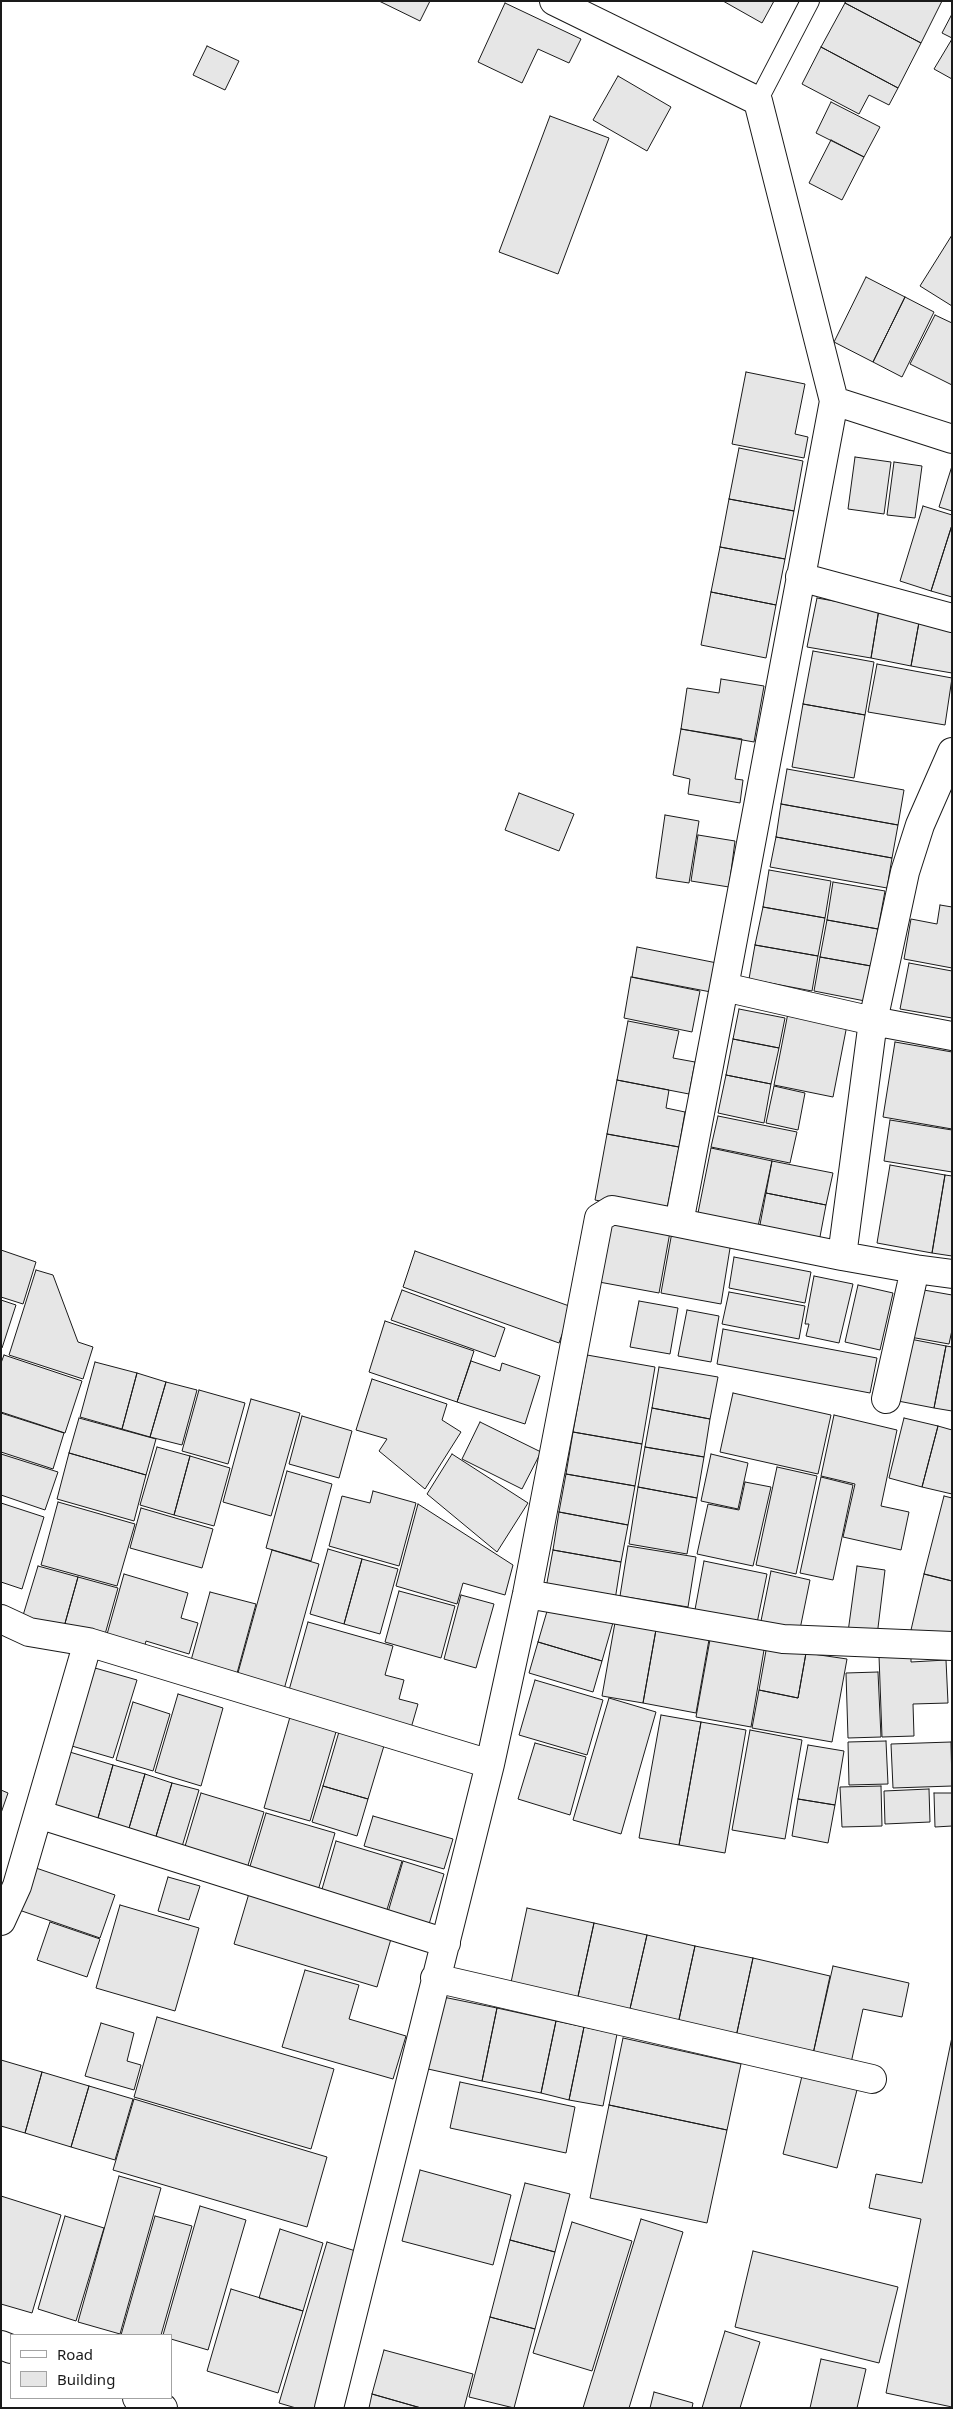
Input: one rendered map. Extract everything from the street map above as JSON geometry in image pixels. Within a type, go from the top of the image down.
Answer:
[{"type":"street","points":[[554,1],[758,101],[834,401],[679,1223]]},
{"type":"street","points":[[834,401],[952,439]]},
{"type":"street","points":[[800,578],[952,618]]},
{"type":"street","points":[[842,1256],[873,1021],[905,872],[920,825],[952,752]]},
{"type":"street","points":[[724,987],[873,1021],[952,1036]]},
{"type":"street","points":[[329,2408],[490,1764],[527,1594],[599,1218],[612,1210],[915,1270],[952,1274]]},
{"type":"street","points":[[886,1399],[915,1270]]},
{"type":"street","points":[[527,1594],[783,1639],[952,1646]]},
{"type":"street","points":[[1,1619],[29,1632],[88,1642],[490,1764]]},
{"type":"street","points":[[1,1922],[17,1886],[88,1642]]},
{"type":"street","points":[[38,1814],[446,1943]]},
{"type":"street","points":[[435,1978],[872,2079]]},
{"type":"street","points":[[140,2399],[163,2408]]},
{"type":"lane","points":[[758,101],[810,1]]},
{"type":"building","points":[[379,1],[430,1],[420,21]]},
{"type":"building","points":[[723,1],[774,1],[762,23]]},
{"type":"building","points":[[846,1],[942,1],[921,43],[845,3]]},
{"type":"building","points":[[505,3],[581,39],[569,63],[538,49],[522,83],[478,62]]},
{"type":"building","points":[[845,3],[921,43],[898,88],[821,47]]},
{"type":"building","points":[[952,14],[952,38],[942,33]]},
{"type":"building","points":[[952,39],[952,79],[934,69]]},
{"type":"building","points":[[207,46],[239,61],[225,90],[193,75]]},
{"type":"building","points":[[821,47],[898,88],[889,105],[869,95],[859,114],[802,84]]},
{"type":"building","points":[[618,76],[671,107],[647,151],[593,120]]},
{"type":"building","points":[[831,102],[880,127],[864,157],[816,133]]},
{"type":"building","points":[[550,116],[609,138],[558,274],[499,252]]},
{"type":"building","points":[[831,140],[864,157],[842,200],[809,183]]},
{"type":"building","points":[[952,235],[952,306],[920,286]]},
{"type":"building","points":[[866,277],[905,297],[873,362],[834,342]]},
{"type":"building","points":[[905,297],[934,312],[902,377],[873,362]]},
{"type":"building","points":[[935,315],[952,323],[952,385],[910,364]]},
{"type":"building","points":[[746,372],[805,384],[795,434],[808,437],[804,458],[732,444]]},
{"type":"building","points":[[739,448],[803,461],[794,511],[729,499]]},
{"type":"building","points":[[855,457],[891,462],[884,514],[848,509]]},
{"type":"building","points":[[894,462],[922,466],[915,518],[887,515]]},
{"type":"building","points":[[952,466],[952,511],[939,507]]},
{"type":"building","points":[[729,499],[794,511],[785,559],[720,547]]},
{"type":"building","points":[[923,506],[952,515],[952,525],[931,591],[900,581]]},
{"type":"building","points":[[952,525],[952,597],[931,591]]},
{"type":"building","points":[[720,547],[785,559],[776,605],[711,592]]},
{"type":"building","points":[[711,592],[776,605],[766,658],[701,645]]},
{"type":"building","points":[[817,598],[879,609],[871,658],[807,647]]},
{"type":"building","points":[[879,609],[920,617],[911,666],[871,658]]},
{"type":"building","points":[[920,617],[952,622],[952,673],[911,666]]},
{"type":"building","points":[[813,651],[874,662],[865,715],[803,704]]},
{"type":"building","points":[[877,664],[952,678],[945,725],[868,712]]},
{"type":"building","points":[[721,679],[764,686],[754,742],[681,729],[687,688],[719,693]]},
{"type":"building","points":[[803,704],[865,715],[854,778],[792,767]]},
{"type":"building","points":[[681,729],[742,739],[735,779],[743,780],[740,803],[688,794],[690,779],[673,775]]},
{"type":"building","points":[[787,769],[904,790],[898,825],[781,804]]},
{"type":"building","points":[[519,793],[574,814],[559,851],[505,830]]},
{"type":"building","points":[[781,804],[898,825],[892,858],[776,837]]},
{"type":"building","points":[[665,815],[699,821],[689,883],[656,878]]},
{"type":"building","points":[[698,835],[735,841],[729,887],[691,881]]},
{"type":"building","points":[[776,837],[892,858],[887,888],[770,867]]},
{"type":"building","points":[[769,870],[831,881],[825,918],[763,907]]},
{"type":"building","points":[[833,882],[885,891],[878,929],[827,920]]},
{"type":"building","points":[[940,905],[952,907],[952,968],[904,959],[911,919],[937,924]]},
{"type":"building","points":[[763,907],[825,918],[818,956],[755,945]]},
{"type":"building","points":[[827,920],[878,929],[871,966],[820,957]]},
{"type":"building","points":[[755,945],[818,956],[812,991],[749,979]]},
{"type":"building","points":[[637,947],[717,963],[711,992],[632,977]]},
{"type":"building","points":[[820,957],[871,966],[865,1001],[814,991]]},
{"type":"building","points":[[909,963],[952,971],[952,1018],[900,1009]]},
{"type":"building","points":[[631,977],[700,991],[692,1032],[624,1018]]},
{"type":"building","points":[[739,1009],[785,1018],[779,1048],[733,1039]]},
{"type":"building","points":[[788,1013],[847,1025],[833,1097],[774,1085]]},
{"type":"building","points":[[628,1021],[679,1031],[673,1058],[695,1062],[689,1094],[617,1080]]},
{"type":"building","points":[[733,1039],[779,1048],[771,1084],[726,1075]]},
{"type":"building","points":[[895,1042],[952,1052],[952,1129],[883,1117]]},
{"type":"building","points":[[726,1075],[771,1084],[764,1123],[718,1113]]},
{"type":"building","points":[[617,1080],[669,1090],[666,1108],[685,1112],[679,1147],[607,1134]]},
{"type":"building","points":[[774,1086],[805,1093],[798,1130],[766,1123]]},
{"type":"building","points":[[718,1116],[797,1132],[790,1163],[711,1147]]},
{"type":"building","points":[[890,1120],[952,1130],[952,1172],[884,1161]]},
{"type":"building","points":[[607,1134],[679,1147],[666,1214],[595,1200]]},
{"type":"building","points":[[711,1148],[772,1161],[757,1231],[697,1218]]},
{"type":"building","points":[[772,1161],[833,1173],[826,1205],[766,1193]]},
{"type":"building","points":[[890,1165],[945,1175],[932,1253],[877,1243]]},
{"type":"building","points":[[945,1175],[952,1176],[952,1256],[932,1253]]},
{"type":"building","points":[[766,1193],[826,1205],[819,1242],[759,1230]]},
{"type":"building","points":[[610,1221],[670,1232],[659,1293],[599,1282]]},
{"type":"building","points":[[672,1232],[731,1242],[721,1304],[661,1293]]},
{"type":"building","points":[[1,1250],[36,1262],[23,1304],[1,1297]]},
{"type":"building","points":[[415,1251],[572,1307],[559,1343],[403,1287]]},
{"type":"building","points":[[734,1257],[811,1272],[805,1303],[729,1288]]},
{"type":"building","points":[[36,1270],[53,1275],[78,1342],[93,1347],[83,1379],[9,1355]]},
{"type":"building","points":[[814,1276],[853,1284],[839,1343],[806,1336],[809,1324],[805,1324]]},
{"type":"building","points":[[858,1285],[893,1293],[880,1350],[845,1342]]},
{"type":"building","points":[[918,1289],[952,1295],[952,1330],[949,1344],[910,1337]]},
{"type":"building","points":[[402,1290],[505,1328],[495,1357],[391,1320]]},
{"type":"building","points":[[729,1292],[805,1306],[799,1339],[722,1324]]},
{"type":"building","points":[[1,1300],[16,1305],[2,1348],[1,1347]]},
{"type":"building","points":[[639,1301],[678,1308],[670,1354],[630,1347]]},
{"type":"building","points":[[687,1310],[719,1316],[711,1362],[678,1356]]},
{"type":"building","points":[[385,1321],[474,1351],[457,1402],[369,1372]]},
{"type":"building","points":[[723,1329],[877,1358],[870,1393],[717,1364]]},
{"type":"building","points":[[910,1339],[946,1346],[934,1408],[898,1401]]},
{"type":"building","points":[[946,1346],[952,1347],[952,1411],[934,1408]]},
{"type":"building","points":[[4,1355],[82,1381],[65,1433],[1,1412],[1,1363]]},
{"type":"building","points":[[587,1355],[655,1367],[642,1444],[573,1432]]},
{"type":"building","points":[[471,1361],[500,1371],[502,1363],[540,1376],[525,1424],[457,1402]]},
{"type":"building","points":[[95,1362],[137,1373],[122,1429],[80,1417]]},
{"type":"building","points":[[659,1367],[718,1377],[710,1419],[652,1408]]},
{"type":"building","points":[[137,1373],[166,1382],[150,1437],[122,1429]]},
{"type":"building","points":[[372,1379],[447,1404],[442,1420],[461,1432],[425,1489],[379,1451],[387,1439],[356,1430]]},
{"type":"building","points":[[166,1382],[197,1390],[182,1445],[150,1437]]},
{"type":"building","points":[[199,1390],[245,1403],[228,1464],[182,1451]]},
{"type":"building","points":[[733,1393],[831,1415],[818,1474],[720,1452]]},
{"type":"building","points":[[251,1399],[300,1413],[271,1516],[223,1502]]},
{"type":"building","points":[[652,1408],[710,1419],[704,1457],[645,1447]]},
{"type":"building","points":[[1,1413],[64,1433],[53,1469],[1,1452]]},
{"type":"building","points":[[834,1415],[897,1430],[881,1506],[909,1512],[901,1550],[843,1537],[855,1484],[821,1476]]},
{"type":"building","points":[[302,1416],[352,1431],[339,1478],[289,1464]]},
{"type":"building","points":[[79,1418],[156,1439],[146,1475],[69,1453]]},
{"type":"building","points":[[904,1418],[938,1426],[922,1487],[889,1478]]},
{"type":"building","points":[[480,1422],[541,1452],[522,1489],[462,1459]]},
{"type":"building","points":[[938,1426],[952,1430],[952,1494],[922,1487]]},
{"type":"building","points":[[573,1432],[642,1444],[635,1486],[566,1474]]},
{"type":"building","points":[[157,1447],[190,1456],[174,1515],[140,1505]]},
{"type":"building","points":[[645,1447],[704,1457],[697,1498],[638,1487]]},
{"type":"building","points":[[69,1453],[146,1475],[134,1521],[57,1499]]},
{"type":"building","points":[[1,1454],[58,1472],[45,1510],[1,1495]]},
{"type":"building","points":[[452,1454],[528,1503],[497,1552],[427,1494]]},
{"type":"building","points":[[711,1454],[748,1463],[738,1509],[701,1501]]},
{"type":"building","points":[[190,1456],[230,1468],[214,1526],[174,1515]]},
{"type":"building","points":[[777,1467],[817,1476],[796,1574],[756,1565]]},
{"type":"building","points":[[287,1471],[332,1484],[311,1561],[266,1548]]},
{"type":"building","points":[[566,1474],[635,1486],[628,1525],[559,1512]]},
{"type":"building","points":[[821,1477],[853,1485],[833,1580],[800,1573]]},
{"type":"building","points":[[745,1482],[771,1487],[753,1566],[697,1554],[708,1504],[739,1510]]},
{"type":"building","points":[[638,1487],[697,1498],[687,1554],[629,1544]]},
{"type":"building","points":[[373,1491],[416,1503],[399,1566],[329,1546],[342,1496],[370,1503]]},
{"type":"building","points":[[944,1496],[952,1498],[952,1581],[924,1574]]},
{"type":"building","points":[[58,1502],[135,1524],[117,1586],[41,1565]]},
{"type":"building","points":[[1,1503],[44,1517],[22,1589],[1,1582]]},
{"type":"building","points":[[418,1504],[513,1565],[505,1595],[463,1583],[457,1604],[396,1586]]},
{"type":"building","points":[[141,1508],[213,1529],[202,1568],[130,1548]]},
{"type":"building","points":[[559,1512],[628,1525],[621,1562],[553,1550]]},
{"type":"building","points":[[628,1546],[696,1557],[688,1607],[620,1596]]},
{"type":"building","points":[[328,1549],[362,1559],[344,1624],[310,1614]]},
{"type":"building","points":[[272,1550],[319,1564],[283,1693],[236,1680]]},
{"type":"building","points":[[553,1550],[621,1562],[615,1600],[546,1588]]},
{"type":"building","points":[[362,1559],[398,1569],[380,1634],[344,1624]]},
{"type":"building","points":[[704,1561],[767,1574],[756,1628],[694,1615]]},
{"type":"building","points":[[38,1566],[78,1577],[62,1634],[21,1622]]},
{"type":"building","points":[[857,1566],[885,1570],[877,1636],[848,1632]]},
{"type":"building","points":[[771,1571],[810,1580],[798,1639],[759,1631]]},
{"type":"building","points":[[124,1574],[188,1593],[181,1618],[198,1623],[189,1654],[146,1641],[142,1656],[104,1645]]},
{"type":"building","points":[[924,1574],[952,1581],[952,1640],[911,1630]]},
{"type":"building","points":[[78,1577],[118,1588],[102,1645],[62,1634]]},
{"type":"building","points":[[399,1591],[455,1606],[441,1658],[385,1642]]},
{"type":"building","points":[[210,1592],[256,1604],[236,1677],[190,1664]]},
{"type":"building","points":[[461,1595],[494,1604],[476,1668],[444,1659]]},
{"type":"building","points":[[550,1601],[614,1619],[602,1661],[538,1642]]},
{"type":"building","points":[[616,1617],[657,1624],[643,1703],[602,1696]]},
{"type":"building","points":[[308,1622],[393,1646],[385,1675],[404,1680],[399,1699],[418,1704],[409,1735],[286,1701]]},
{"type":"building","points":[[657,1624],[710,1634],[696,1713],[643,1703]]},
{"type":"building","points":[[711,1634],[765,1644],[751,1727],[696,1717]]},
{"type":"building","points":[[538,1642],[602,1661],[593,1692],[529,1673]]},
{"type":"building","points":[[767,1645],[806,1653],[798,1698],[759,1690]]},
{"type":"building","points":[[806,1653],[847,1659],[832,1742],[752,1728],[759,1690],[798,1698]]},
{"type":"building","points":[[911,1655],[911,1662],[946,1660],[948,1703],[913,1704],[914,1736],[882,1737],[879,1656]]},
{"type":"building","points":[[88,1666],[137,1680],[113,1758],[65,1744]]},
{"type":"building","points":[[878,1672],[881,1737],[848,1738],[846,1673]]},
{"type":"building","points":[[535,1680],[603,1700],[587,1755],[519,1735]]},
{"type":"building","points":[[178,1694],[223,1708],[201,1786],[155,1772]]},
{"type":"building","points":[[609,1698],[656,1712],[621,1834],[573,1820]]},
{"type":"building","points":[[133,1702],[170,1714],[153,1771],[116,1760]]},
{"type":"building","points":[[292,1710],[338,1725],[310,1821],[264,1808]]},
{"type":"building","points":[[661,1715],[701,1722],[679,1845],[639,1838]]},
{"type":"building","points":[[701,1722],[746,1730],[725,1853],[679,1845]]},
{"type":"building","points":[[341,1725],[386,1739],[368,1799],[323,1786]]},
{"type":"building","points":[[750,1730],[802,1740],[785,1839],[732,1830]]},
{"type":"building","points":[[886,1741],[888,1784],[849,1785],[848,1742]]},
{"type":"building","points":[[951,1742],[952,1786],[893,1788],[891,1744]]},
{"type":"building","points":[[535,1743],[586,1757],[570,1815],[518,1799]]},
{"type":"building","points":[[808,1745],[844,1751],[835,1805],[798,1799]]},
{"type":"building","points":[[63,1750],[113,1765],[96,1825],[46,1810]]},
{"type":"building","points":[[113,1765],[145,1774],[127,1835],[96,1825]]},
{"type":"building","points":[[145,1774],[172,1783],[154,1843],[127,1835]]},
{"type":"building","points":[[172,1783],[199,1790],[181,1850],[154,1843]]},
{"type":"building","points":[[323,1786],[368,1799],[357,1836],[312,1822]]},
{"type":"building","points":[[881,1786],[882,1826],[842,1827],[840,1787]]},
{"type":"building","points":[[929,1789],[930,1822],[885,1824],[884,1791]]},
{"type":"building","points":[[1,1790],[8,1793],[1,1813]]},
{"type":"building","points":[[201,1793],[264,1812],[246,1872],[183,1853]]},
{"type":"building","points":[[934,1793],[952,1793],[952,1826],[935,1827]]},
{"type":"building","points":[[798,1799],[835,1805],[828,1843],[792,1836]]},
{"type":"building","points":[[266,1813],[335,1833],[317,1894],[248,1873]]},
{"type":"building","points":[[373,1816],[453,1839],[444,1869],[364,1846]]},
{"type":"building","points":[[336,1841],[402,1861],[385,1916],[320,1896]]},
{"type":"building","points":[[403,1861],[444,1874],[427,1931],[386,1919]]},
{"type":"building","points":[[33,1867],[115,1895],[100,1938],[19,1910]]},
{"type":"building","points":[[168,1877],[200,1886],[189,1920],[158,1911]]},
{"type":"building","points":[[250,1890],[393,1932],[377,1987],[234,1944]]},
{"type":"building","points":[[120,1905],[199,1928],[175,2011],[96,1988]]},
{"type":"building","points":[[527,1908],[594,1923],[577,2001],[510,1987]]},
{"type":"building","points":[[50,1922],[100,1939],[87,1977],[37,1960]]},
{"type":"building","points":[[594,1923],[647,1935],[629,2013],[577,2001]]},
{"type":"building","points":[[647,1935],[695,1946],[678,2024],[629,2013]]},
{"type":"building","points":[[695,1946],[753,1958],[736,2037],[678,2024]]},
{"type":"building","points":[[753,1958],[830,1976],[813,2054],[736,2037]]},
{"type":"building","points":[[833,1966],[909,1983],[902,2017],[863,2009],[851,2063],[813,2054]]},
{"type":"building","points":[[305,1970],[359,1985],[349,2019],[406,2036],[393,2079],[282,2047]]},
{"type":"building","points":[[443,1997],[497,2008],[482,2081],[428,2069]]},
{"type":"building","points":[[497,2008],[556,2021],[541,2093],[482,2081]]},
{"type":"building","points":[[157,2017],[334,2069],[311,2149],[134,2097]]},
{"type":"building","points":[[556,2021],[584,2027],[569,2100],[541,2093]]},
{"type":"building","points":[[101,2023],[134,2033],[127,2061],[141,2065],[134,2090],[85,2076]]},
{"type":"building","points":[[584,2027],[617,2034],[603,2106],[569,2100]]},
{"type":"building","points":[[952,2037],[952,2407],[886,2393],[921,2219],[869,2208],[876,2174],[922,2183]]},
{"type":"building","points":[[623,2038],[741,2064],[727,2130],[609,2105]]},
{"type":"building","points":[[1,2060],[42,2072],[25,2133],[1,2126]]},
{"type":"building","points":[[42,2072],[89,2086],[71,2147],[25,2133]]},
{"type":"building","points":[[803,2072],[858,2086],[837,2168],[783,2154]]},
{"type":"building","points":[[460,2082],[575,2107],[566,2153],[450,2128]]},
{"type":"building","points":[[89,2086],[133,2099],[115,2160],[71,2147]]},
{"type":"building","points":[[134,2099],[327,2157],[307,2227],[113,2170]]},
{"type":"building","points":[[609,2105],[727,2130],[707,2223],[590,2198]]},
{"type":"building","points":[[420,2170],[511,2195],[493,2265],[402,2241]]},
{"type":"building","points":[[119,2176],[161,2188],[120,2334],[78,2322]]},
{"type":"building","points":[[525,2183],[570,2194],[555,2252],[510,2240]]},
{"type":"building","points":[[1,2196],[61,2215],[32,2313],[1,2304]]},
{"type":"building","points":[[200,2206],[246,2220],[208,2350],[172,2339],[172,2334],[163,2334]]},
{"type":"building","points":[[65,2216],[104,2228],[76,2321],[38,2309]]},
{"type":"building","points":[[155,2216],[192,2226],[161,2334],[121,2334]]},
{"type":"building","points":[[641,2219],[683,2232],[629,2408],[583,2408]]},
{"type":"building","points":[[572,2222],[632,2241],[592,2371],[533,2353]]},
{"type":"building","points":[[280,2229],[323,2243],[303,2311],[259,2298]]},
{"type":"building","points":[[510,2240],[555,2252],[535,2329],[490,2317]]},
{"type":"building","points":[[327,2242],[362,2253],[316,2408],[296,2408],[279,2403]]},
{"type":"building","points":[[753,2251],[898,2287],[879,2363],[735,2327]]},
{"type":"building","points":[[231,2289],[303,2311],[278,2393],[207,2371]]},
{"type":"building","points":[[490,2317],[535,2329],[514,2408],[469,2397]]},
{"type":"building","points":[[725,2331],[760,2342],[740,2408],[702,2408]]},
{"type":"building","points":[[384,2350],[473,2374],[464,2408],[421,2408],[372,2394]]},
{"type":"building","points":[[821,2359],[866,2369],[857,2408],[810,2408]]},
{"type":"building","points":[[654,2392],[693,2403],[692,2408],[650,2408]]},
{"type":"building","points":[[372,2394],[421,2408],[369,2408]]}]
